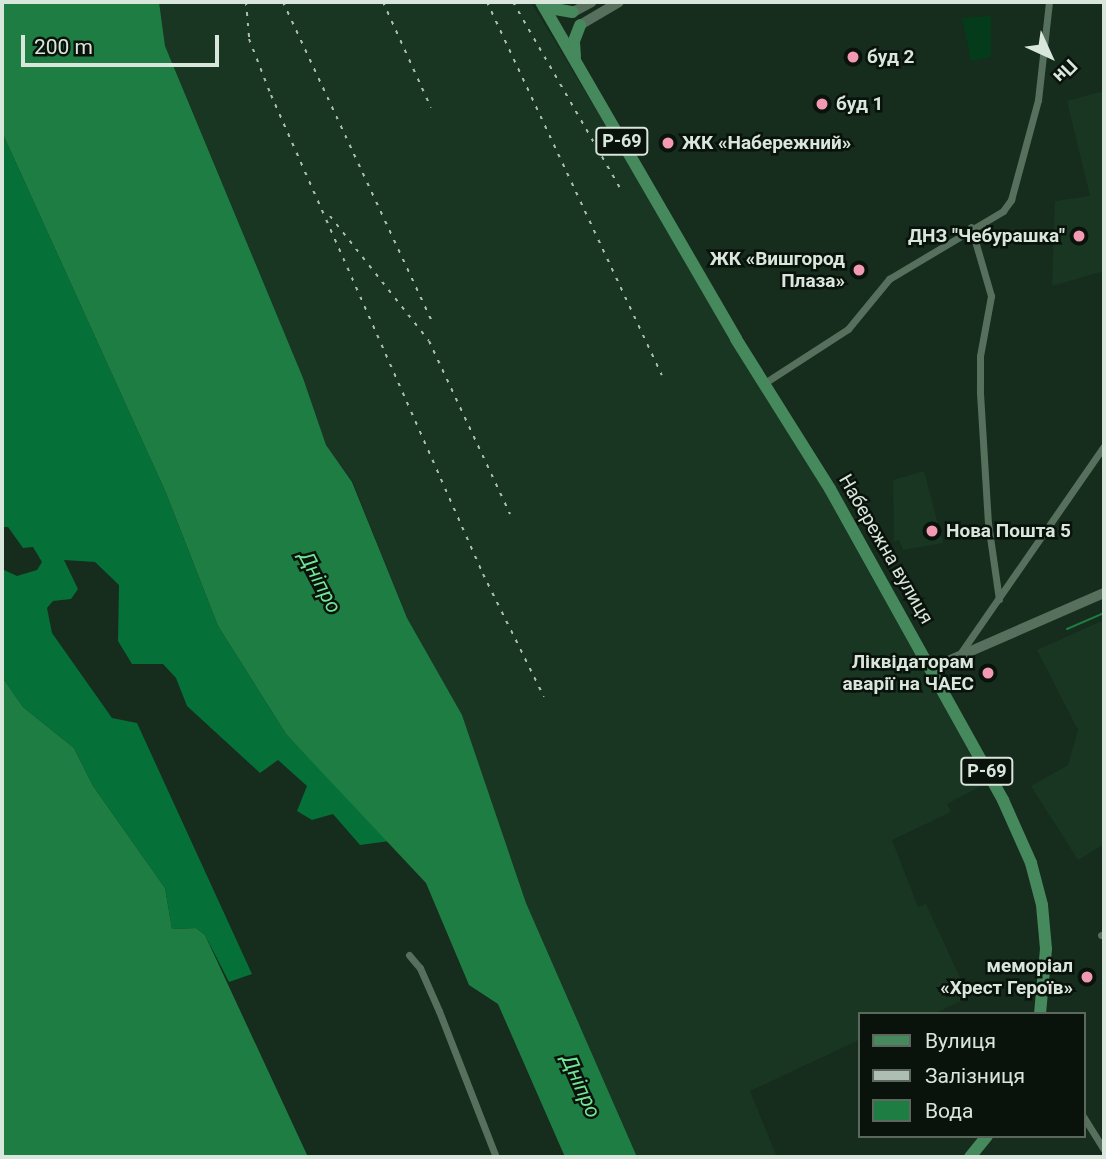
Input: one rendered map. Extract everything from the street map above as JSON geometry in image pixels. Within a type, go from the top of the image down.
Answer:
[{"type":"main road","points":[[558,32],[573,12],[592,2]]},
{"type":"main road","points":[[558,32],[580,25],[617,2]]},
{"type":"main road","points":[[542,4],[573,12]]},
{"type":"main road","name":"Набережна вулиця","points":[[542,4],[763,384],[830,489],[932,668],[1031,863],[1042,905],[1046,949],[1040,1012]]},
{"type":"main road","points":[[575,61],[574,41],[580,25]]},
{"type":"main road","points":[[932,668],[1103,595]]},
{"type":"main road","points":[[970,1157],[985,1138]]},
{"type":"street","points":[[763,384],[848,329],[889,279],[1003,211],[1011,200],[1038,100],[1049,2]]},
{"type":"street","points":[[971,228],[991,296],[980,356],[979,393],[988,523],[999,599]]},
{"type":"street","points":[[960,654],[1104,446]]},
{"type":"street","points":[[409,955],[420,968],[439,1010],[496,1157]]},
{"type":"street","points":[[1085,1119],[1104,1149]]},
{"type":"shaded area","points":[[159,2],[531,2],[784,419],[959,733],[985,784],[947,804],[951,812],[892,840],[918,907],[926,904],[969,997],[938,1012],[858,1012],[858,1040],[750,1091],[777,1157],[637,1157],[526,903],[462,715],[407,618],[353,482],[326,445],[303,378],[165,46]]},
{"type":"shaded area","points":[[991,16],[991,57],[971,61],[962,18]]},
{"type":"shaded area","name":"ДНЗ \"Чебурашка\"","points":[[1104,91],[1104,271],[1052,286],[1055,201],[1090,196],[1067,101]]},
{"type":"shaded area","points":[[2,132],[166,493],[218,626],[286,734],[390,841],[360,845],[333,814],[312,820],[297,811],[307,786],[278,760],[260,773],[187,706],[176,678],[163,664],[132,664],[118,641],[119,585],[95,562],[64,560],[78,589],[71,599],[53,601],[47,608],[52,633],[112,718],[137,723],[252,974],[229,982],[205,935],[196,928],[172,929],[165,888],[93,786],[74,748],[23,707],[2,677],[2,569],[17,576],[37,570],[42,562],[33,547],[23,548],[8,527],[2,527]]},
{"type":"shaded area","points":[[924,471],[943,543],[903,550],[899,540],[894,542],[893,480]]},
{"type":"shaded area","points":[[1104,620],[1104,844],[1078,860],[1031,786],[1068,765],[1078,730],[1037,650]]},
{"type":"water","name":"Дніпро","points":[[2,2],[159,2],[165,46],[303,378],[326,445],[352,482],[407,618],[462,715],[526,903],[637,1157],[565,1157],[498,1004],[469,985],[426,883],[286,734],[218,626],[166,493],[2,132]]},
{"type":"water","points":[[2,677],[23,707],[74,748],[93,786],[165,888],[172,929],[196,928],[205,935],[308,1157],[2,1157]]},
{"type":"waterway","points":[[1067,629],[1104,613]]},
{"type":"railway","points":[[246,2],[249,39],[271,95],[483,574],[544,697]]},
{"type":"railway","points":[[283,2],[433,324]]},
{"type":"railway","points":[[383,2],[431,108]]},
{"type":"railway","points":[[487,2],[662,375]]},
{"type":"railway","points":[[513,2],[621,190]]},
{"type":"railway","points":[[330,216],[429,341],[510,514]]},
{"type":"place","name":"буд 2","points":[[853,57]]},
{"type":"place","name":"буд 1","points":[[822,104]]},
{"type":"place","name":"ЖК «Набережний»","points":[[668,143]]},
{"type":"place","name":"ДНЗ \"Чебурашка\"","points":[[1079,236]]},
{"type":"place","name":"ЖК «Вишгород Плаза»","points":[[859,270]]},
{"type":"place","name":"Нова Пошта 5","points":[[932,531]]},
{"type":"place","name":"Ліквідаторам аварії на ЧАЕС","points":[[988,673]]},
{"type":"place","name":"меморіал «Хрест Героїв»","points":[[1087,977]]}]
